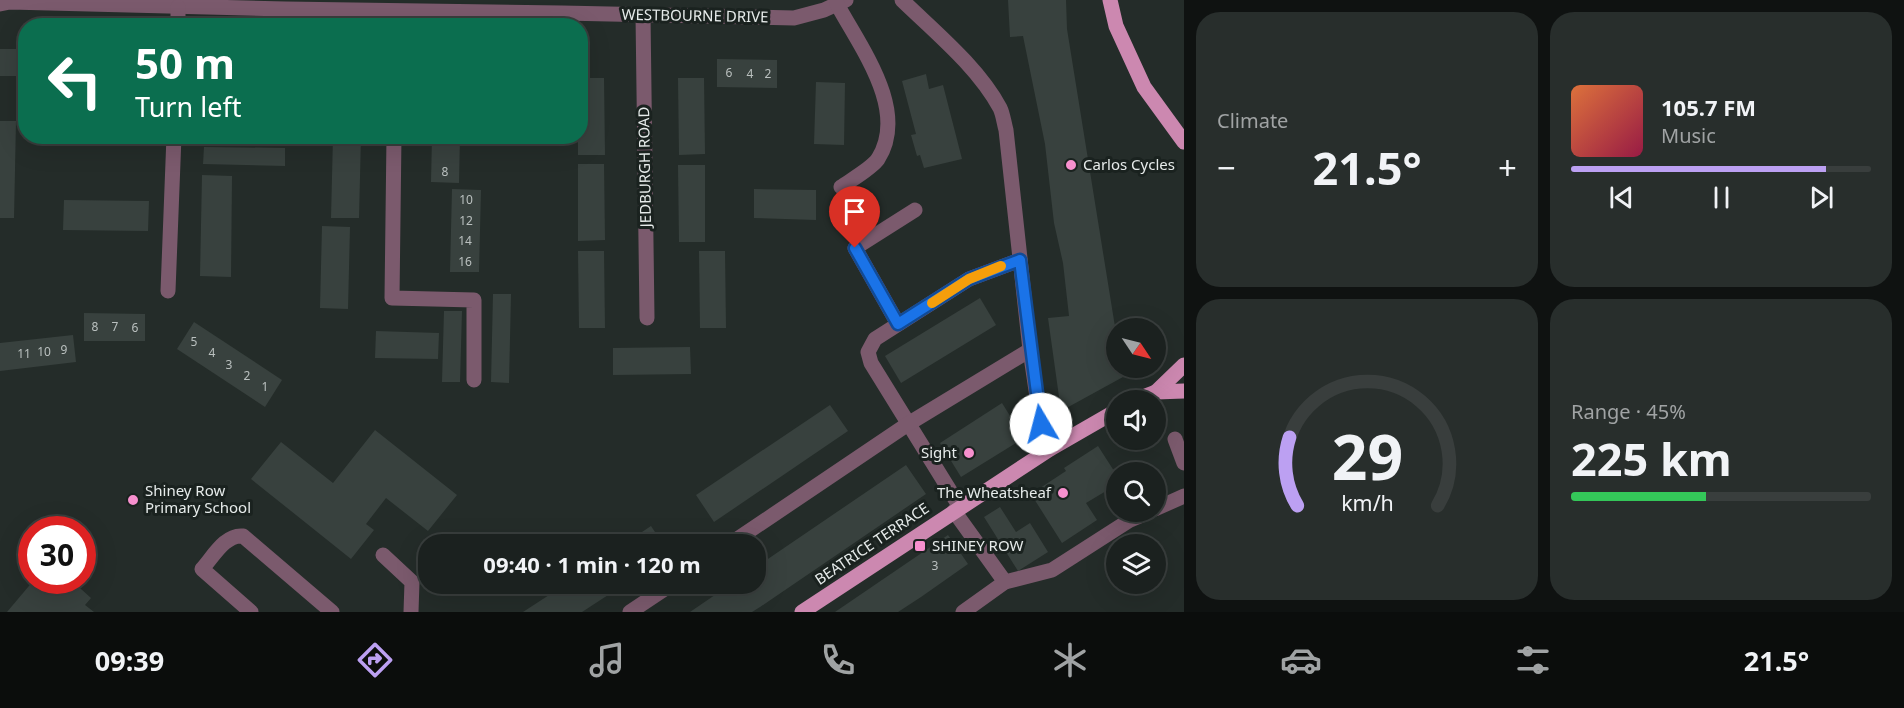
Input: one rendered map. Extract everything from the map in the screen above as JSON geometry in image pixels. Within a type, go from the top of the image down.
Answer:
[{"type":"main road","points":[[1110,0],[1116,26],[1144,87],[1182,136]]},
{"type":"main road","points":[[1157,390],[1184,365]]},
{"type":"main road","points":[[1166,392],[1184,391]]},
{"type":"main road","name":"BEATRICE TERRACE","points":[[802,612],[1050,449],[1106,417]]},
{"type":"street","points":[[902,0],[954,49],[986,86],[1000,109],[1006,130],[1030,350],[1041,424],[1050,449]]},
{"type":"street","name":"WESTBOURNE DRIVE","points":[[0,4],[10,2],[178,7],[395,18],[643,15],[794,18],[824,10],[842,2]]},
{"type":"street","points":[[841,187],[877,161],[887,139],[888,115],[883,88],[842,2]]},
{"type":"street","points":[[178,7],[178,18]]},
{"type":"street","name":"JEDBURGH ROAD","points":[[643,15],[647,318]]},
{"type":"street","points":[[168,291],[174,144]]},
{"type":"street","points":[[394,144],[392,298],[474,300],[474,380]]},
{"type":"street","points":[[898,324],[855,248],[915,210]]},
{"type":"street","points":[[1005,582],[957,509],[871,363],[868,352],[875,339],[969,279],[1020,260]]},
{"type":"street","points":[[745,534],[908,424],[1030,350]]},
{"type":"street","points":[[1175,439],[1184,463]]},
{"type":"street","points":[[1166,504],[1184,496]]},
{"type":"street","points":[[963,612],[1005,582],[1052,570],[1127,522]]},
{"type":"street","points":[[251,612],[202,569],[228,540],[236,535],[243,536],[332,612]]},
{"type":"street","points":[[382,555],[412,582],[411,612]]},
{"type":"street","points":[[630,612],[657,594]]},
{"type":"building","points":[[1008,0],[1066,0],[1067,29],[1114,318],[1106,318],[1106,378],[1121,378],[1061,411],[1048,318],[1069,316],[1063,263],[1054,223],[1045,144],[1023,36],[1010,37]]},
{"type":"building","points":[[0,49],[18,49],[18,76],[0,76]]},
{"type":"building","points":[[717,59],[777,60],[777,88],[717,87]]},
{"type":"building","points":[[926,74],[929,89],[943,85],[962,159],[924,168],[920,155],[917,156],[911,135],[916,134],[902,81]]},
{"type":"building","points":[[588,78],[604,78],[605,155],[578,155],[578,144],[588,144]]},
{"type":"building","points":[[678,78],[704,78],[705,154],[679,155]]},
{"type":"building","points":[[816,82],[845,83],[844,145],[814,144]]},
{"type":"building","points":[[0,121],[16,121],[14,218],[0,218]]},
{"type":"building","points":[[333,144],[361,144],[359,218],[331,218]]},
{"type":"building","points":[[432,144],[460,144],[459,183],[431,182]]},
{"type":"building","points":[[204,147],[285,148],[285,166],[203,164]]},
{"type":"building","points":[[578,164],[604,164],[605,240],[578,241]]},
{"type":"building","points":[[678,165],[705,165],[705,242],[679,242]]},
{"type":"building","points":[[202,175],[232,176],[231,277],[200,276]]},
{"type":"building","points":[[452,189],[481,190],[479,272],[450,272]]},
{"type":"building","points":[[754,189],[816,190],[816,220],[754,218]]},
{"type":"building","points":[[64,200],[149,201],[148,231],[63,230]]},
{"type":"building","points":[[322,226],[350,227],[348,309],[320,308]]},
{"type":"building","points":[[578,251],[604,251],[605,328],[579,328]]},
{"type":"building","points":[[699,251],[725,251],[726,328],[700,328]]},
{"type":"building","points":[[493,294],[511,294],[509,383],[491,382]]},
{"type":"building","points":[[980,298],[996,325],[901,383],[885,356]]},
{"type":"building","points":[[444,311],[462,311],[460,382],[442,382]]},
{"type":"building","points":[[84,313],[145,314],[145,341],[84,341]]},
{"type":"building","points":[[194,322],[282,380],[265,407],[177,349]]},
{"type":"building","points":[[376,331],[439,333],[438,359],[375,358]]},
{"type":"building","points":[[73,335],[76,362],[0,371],[0,343]]},
{"type":"building","points":[[690,347],[691,374],[613,375],[613,348]]},
{"type":"building","points":[[1002,403],[1024,438],[961,477],[940,443]]},
{"type":"building","points":[[830,405],[848,431],[714,522],[696,495]]},
{"type":"building","points":[[375,430],[457,495],[428,531],[386,498],[366,524],[374,530],[351,559],[251,479],[281,442],[333,483]]},
{"type":"building","points":[[1098,446],[1108,462],[1106,462],[1106,491],[1086,503],[1097,520],[1062,543],[1031,494],[1066,471],[1064,468]]},
{"type":"building","points":[[906,465],[926,494],[752,612],[690,612],[716,594],[766,594],[766,560]]},
{"type":"building","points":[[1000,507],[1016,532],[1030,523],[1048,552],[1018,571],[984,517]]},
{"type":"building","points":[[651,526],[656,534],[639,534]]},
{"type":"building","points":[[948,535],[968,564],[921,597],[898,612],[835,612]]},
{"type":"building","points":[[22,594],[87,594],[91,598],[85,605],[94,612],[7,612]]},
{"type":"building","points":[[551,594],[610,594],[582,612],[523,612]]},
{"type":"slow traffic","points":[[932,303],[969,279],[1001,266]]},
{"type":"place","name":"Carlos Cycles","points":[[1071,165]]},
{"type":"place","name":"Sight","points":[[969,453]]},
{"type":"place","name":"The Wheatsheaf","points":[[1063,493]]},
{"type":"place","name":"Shiney Row Primary School","points":[[133,500]]},
{"type":"place","name":"SHINEY ROW","points":[[920,546]]},
{"type":"route","points":[[855,248],[898,324],[969,279],[1020,260],[1041,424]]}]
